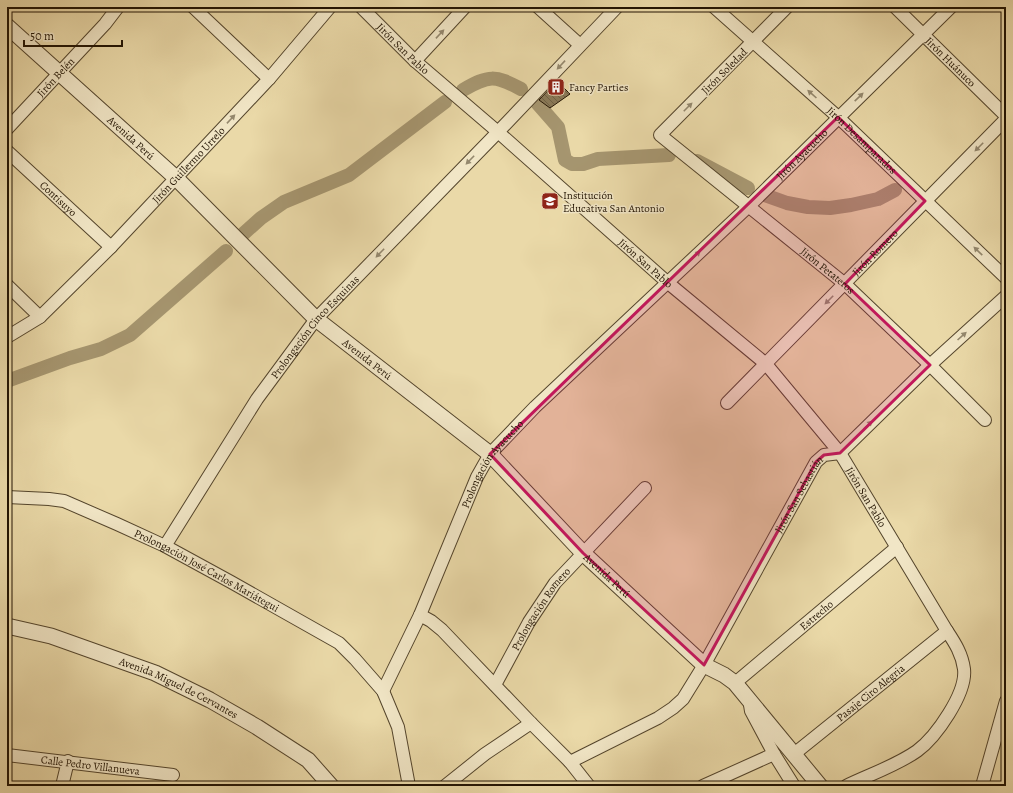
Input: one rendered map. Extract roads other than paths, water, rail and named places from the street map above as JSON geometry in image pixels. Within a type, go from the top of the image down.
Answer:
[{"type":"street","name":"Jirón Belén","points":[[7,129],[118,7]]},
{"type":"street","points":[[193,7],[269,79]]},
{"type":"street","name":"Jirón Guillermo Urrelo","points":[[7,337],[40,317],[111,246],[269,79],[330,7]]},
{"type":"street","name":"Jirón San Pablo","points":[[361,7],[415,62],[498,132],[667,282],[766,364],[840,453],[946,631],[956,644],[962,658],[964,671],[960,690],[952,709],[942,724],[917,751],[902,760],[846,786]]},
{"type":"street","points":[[415,62],[465,7]]},
{"type":"street","points":[[538,7],[580,45]]},
{"type":"street","name":"Prolongación Cinco Esquinas","points":[[165,546],[258,399],[316,319],[617,7]]},
{"type":"street","name":"Jirón Desamparados","points":[[714,7],[838,117],[1006,278]]},
{"type":"street","name":"Jirón Soledad","points":[[660,135],[787,7]]},
{"type":"street","name":"Jirón Huánuco","points":[[895,7],[1006,116]]},
{"type":"street","name":"Jirón Ayacucho","points":[[667,282],[749,206],[838,117],[952,7]]},
{"type":"street","name":"Avenida Perú","points":[[7,26],[176,178],[316,319],[490,454],[583,553],[704,665],[724,674],[735,683],[820,786]]},
{"type":"street","name":"Jirón Romero","points":[[727,403],[1006,119]]},
{"type":"street","name":"Jirón Petateros","points":[[660,135],[844,284],[930,365],[984,420]]},
{"type":"street","name":"Contisuyo","points":[[7,151],[111,246]]},
{"type":"street","name":"Prolongación Ayacucho","points":[[383,692],[420,615],[477,477],[490,454],[535,407],[667,282]]},
{"type":"street","points":[[7,285],[40,317]]},
{"type":"street","name":"Jirón San Sebastián","points":[[570,762],[658,718],[684,699],[816,462],[824,455],[840,453],[930,365],[1006,296]]},
{"type":"street","name":"Prolongación Romero","points":[[495,685],[529,622],[551,590],[583,553],[645,488]]},
{"type":"street","name":"Prolongación José Carlos Mariátegui","points":[[7,497],[64,501],[165,546],[339,643],[355,659],[383,692],[398,727],[409,786]]},
{"type":"street","name":"Estrecho","points":[[735,683],[897,547]]},
{"type":"street","points":[[420,615],[431,621],[442,630],[531,724],[570,762],[589,786]]},
{"type":"street","name":"Avenida Miguel de Cervantes","points":[[7,626],[51,636],[155,673],[210,700],[257,727],[308,760],[331,786]]},
{"type":"street","name":"Pasaje Ciro Alegria","points":[[794,754],[946,631]]},
{"type":"street","points":[[749,699],[751,711],[774,754],[794,786]]},
{"type":"street","points":[[982,786],[1006,701]]},
{"type":"street","points":[[445,786],[485,754],[531,724]]},
{"type":"street","points":[[703,786],[774,754]]},
{"type":"street","name":"Calle Pedro Villanueva","points":[[7,755],[68,761],[173,775]]},
{"type":"street","points":[[62,786],[68,761]]},
{"type":"waterway","points":[[463,90],[486,79],[498,79],[521,89]]},
{"type":"waterway","points":[[242,235],[261,218],[284,202],[349,175],[445,102]]},
{"type":"waterway","points":[[537,103],[558,127],[565,160],[572,164],[583,164],[598,159],[669,155]]},
{"type":"waterway","points":[[697,161],[748,188]]},
{"type":"waterway","points":[[762,194],[787,203],[808,207],[830,208],[878,199],[895,190]]},
{"type":"waterway","points":[[7,381],[70,358],[101,349],[130,335],[226,251]]},
{"type":"place","name":"Fancy Parties","points":[[556,87]]},
{"type":"place","name":"Institución Educativa San Antonio","points":[[550,201]]}]
